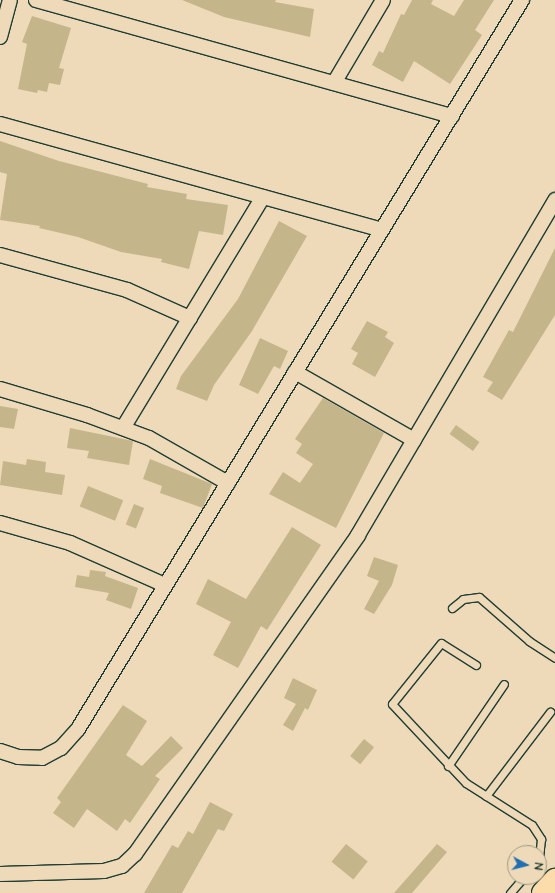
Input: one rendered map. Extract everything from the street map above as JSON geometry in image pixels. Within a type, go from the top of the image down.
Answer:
[{"type":"highway","points":[[543,893],[555,880]]},
{"type":"street","points":[[0,37],[10,0]]},
{"type":"street","points":[[36,0],[452,116]]},
{"type":"street","points":[[334,83],[383,0]]},
{"type":"street","points":[[0,752],[18,757],[42,758],[61,748],[78,729],[522,0]]},
{"type":"street","points":[[0,124],[382,230]]},
{"type":"street","points":[[123,428],[263,197]]},
{"type":"street","points":[[0,874],[104,871],[122,866],[135,854],[358,535],[555,200]]},
{"type":"street","points":[[0,255],[127,290],[190,318]]},
{"type":"street","points":[[295,372],[414,440]]},
{"type":"street","points":[[0,389],[123,428],[149,438],[228,483]]},
{"type":"street","points":[[0,523],[70,543],[165,585]]},
{"type":"lane","points":[[452,608],[463,600],[479,597],[528,642],[555,658]]},
{"type":"lane","points":[[476,665],[441,643],[392,701],[394,707],[448,766],[466,783],[532,825],[541,839],[540,845]]},
{"type":"lane","points":[[448,766],[504,684]]},
{"type":"lane","points":[[486,796],[550,712]]},
{"type":"lane","points":[[510,893],[517,885]]},
{"type":"building","points":[[182,0],[276,0],[275,2],[314,9],[310,37],[224,17]]},
{"type":"building","points":[[412,0],[433,0],[431,4],[454,16],[464,0],[494,0],[475,30],[482,35],[450,84],[414,61],[403,82],[372,65],[379,51],[383,53],[401,14],[404,15]]},
{"type":"building","points":[[32,16],[71,28],[59,68],[64,69],[60,85],[49,83],[47,92],[38,90],[37,93],[18,89],[27,44],[22,42]]},
{"type":"building","points":[[0,141],[59,161],[148,184],[147,187],[187,194],[186,199],[228,205],[223,235],[199,231],[189,269],[161,262],[162,259],[121,252],[78,237],[39,228],[40,226],[0,220],[7,174],[0,172]]},
{"type":"building","points":[[279,221],[307,236],[252,331],[214,385],[207,401],[176,389],[181,376],[238,299]]},
{"type":"building","points":[[555,248],[555,315],[502,400],[487,391],[493,382],[483,377],[509,330],[513,332]]},
{"type":"building","points":[[367,321],[388,332],[385,337],[394,343],[375,377],[352,364],[358,353],[351,349]]},
{"type":"building","points":[[260,338],[288,351],[280,369],[274,366],[258,394],[239,385]]},
{"type":"building","points":[[323,398],[384,433],[336,528],[269,494],[283,472],[300,483],[313,464],[296,453],[302,444],[295,439]]},
{"type":"building","points":[[0,406],[18,409],[14,429],[0,427]]},
{"type":"building","points":[[456,425],[479,442],[473,451],[450,434]]},
{"type":"building","points":[[70,428],[133,441],[129,465],[87,458],[89,451],[67,448]]},
{"type":"building","points":[[27,459],[46,462],[45,472],[65,475],[62,495],[0,485],[3,461],[26,465]]},
{"type":"building","points":[[150,459],[212,484],[203,508],[160,493],[162,486],[143,479]]},
{"type":"building","points":[[88,486],[123,500],[115,521],[80,506]]},
{"type":"building","points":[[134,504],[144,508],[136,529],[126,524]]},
{"type":"building","points":[[292,527],[321,545],[267,630],[261,626],[238,668],[213,655],[231,622],[196,604],[208,579],[246,599]]},
{"type":"building","points":[[374,557],[398,565],[392,585],[374,614],[364,609],[379,581],[367,576]]},
{"type":"building","points":[[90,570],[106,572],[105,576],[138,588],[131,609],[106,600],[109,593],[75,587],[77,575],[89,577]]},
{"type":"building","points":[[293,678],[317,690],[308,710],[305,708],[293,731],[283,725],[296,704],[284,698]]},
{"type":"building","points":[[123,705],[147,721],[126,755],[142,766],[171,736],[183,748],[155,776],[160,779],[130,823],[125,819],[117,831],[87,809],[74,828],[53,813],[61,802],[57,798]]},
{"type":"building","points":[[364,739],[374,747],[360,764],[350,756]]},
{"type":"building","points":[[210,802],[233,814],[224,831],[218,829],[182,893],[144,893],[172,845],[178,848],[188,831],[193,834]]},
{"type":"building","points":[[346,844],[368,862],[353,879],[332,862]]},
{"type":"building","points":[[437,844],[447,852],[412,893],[394,893]]}]
